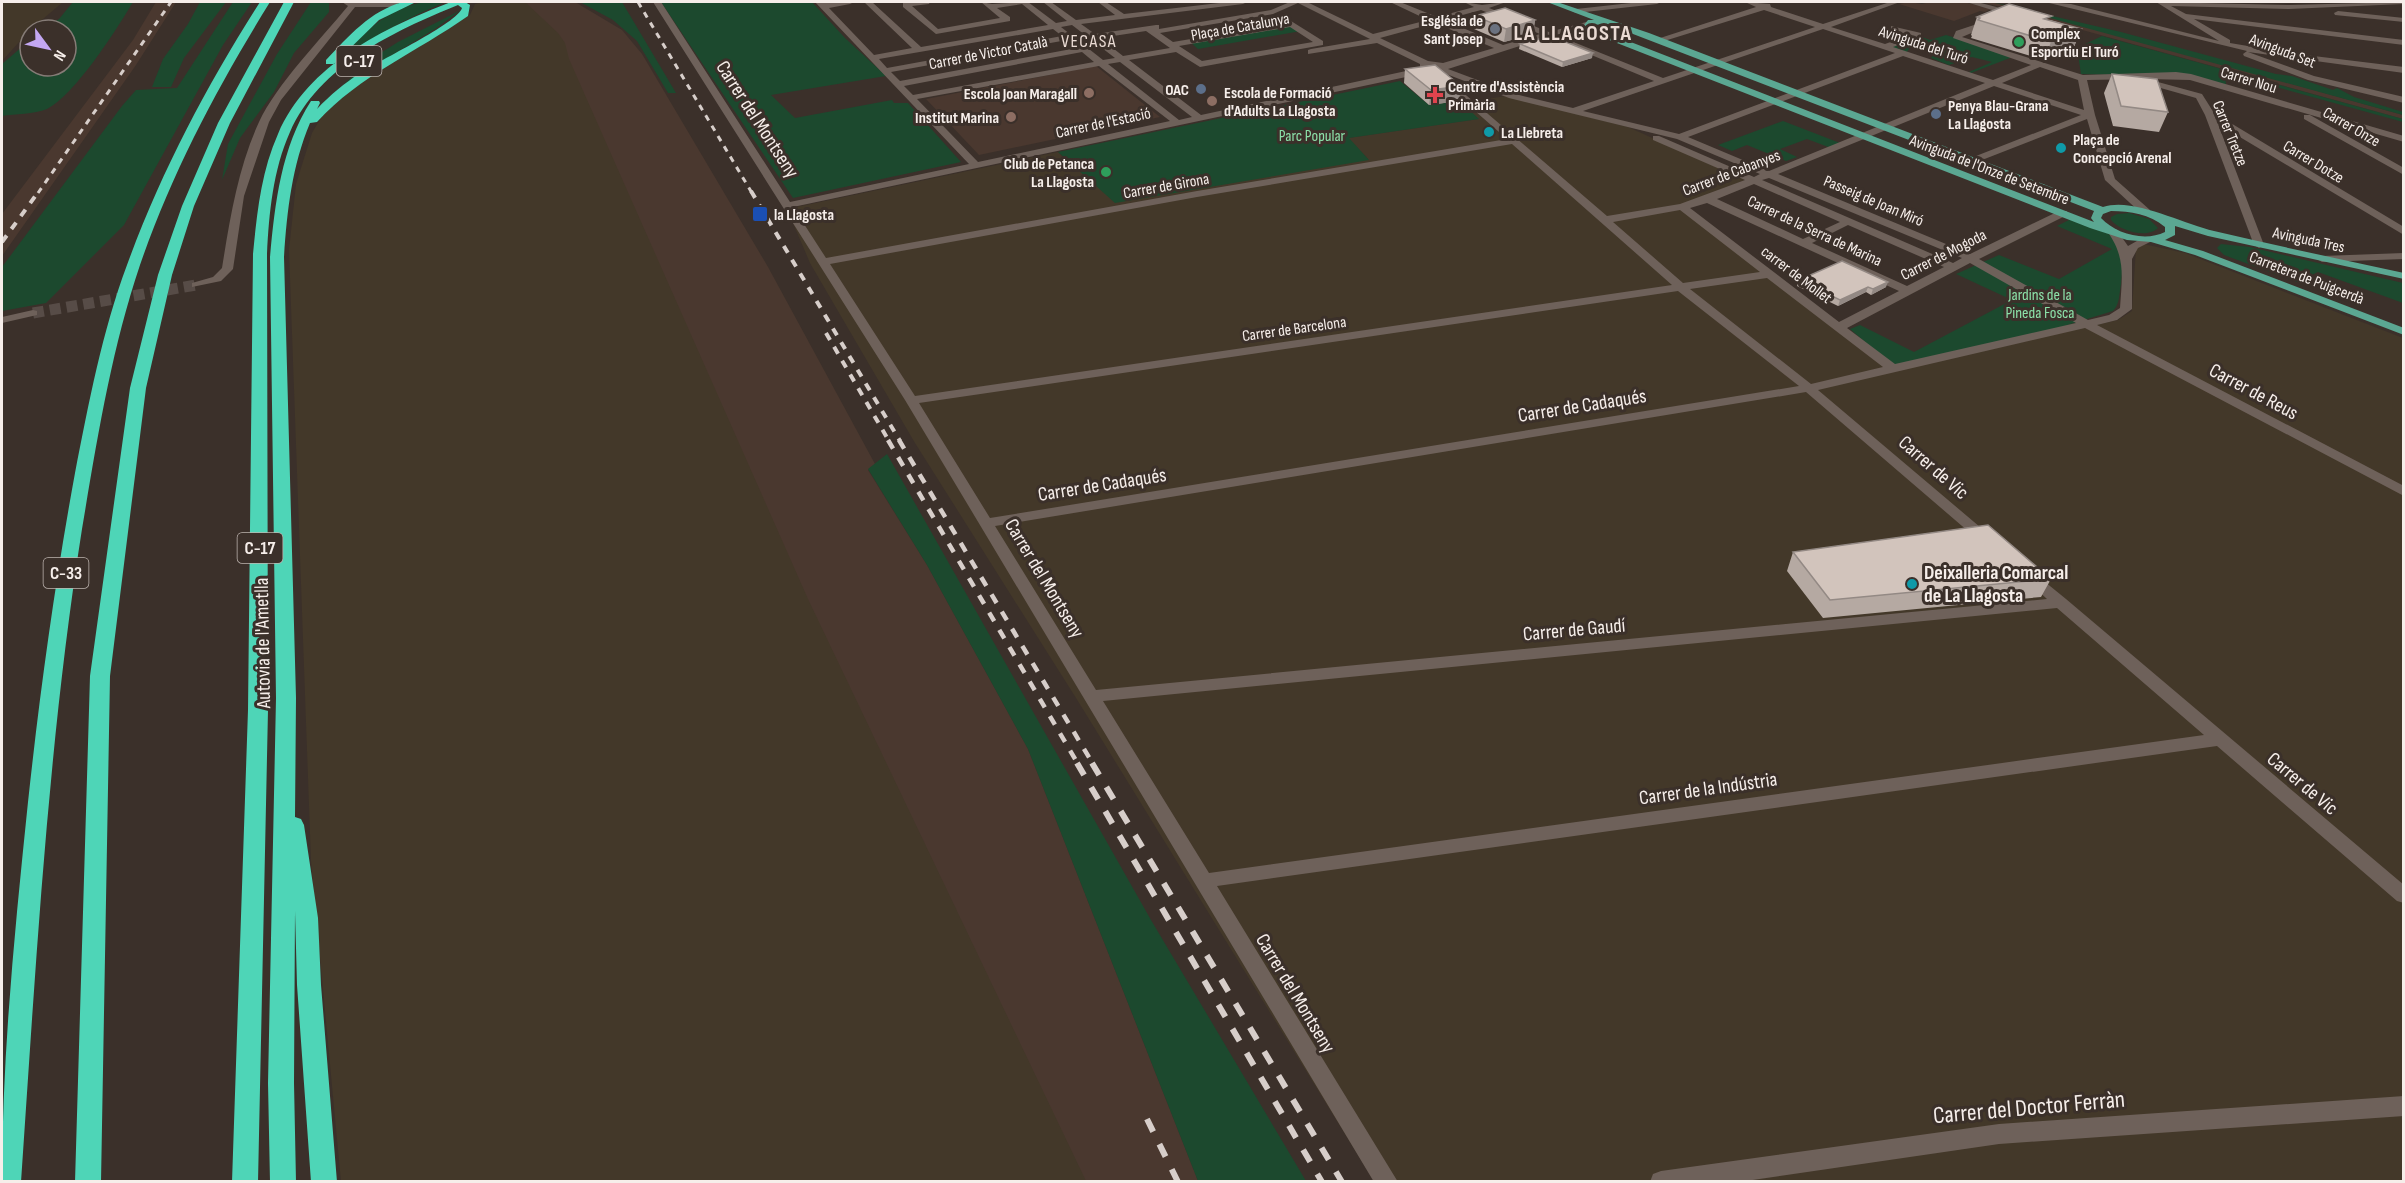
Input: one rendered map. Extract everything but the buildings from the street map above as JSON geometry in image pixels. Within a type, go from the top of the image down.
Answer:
[{"type":"highway","name":"C-33","points":[[8,1182],[35,829],[58,625],[92,427],[120,306],[172,167],[227,64],[265,2]]},
{"type":"highway","name":"C-33","points":[[88,1182],[100,676],[138,388],[165,275],[188,206],[224,123],[289,2]]},
{"type":"highway","points":[[292,117],[304,91],[373,19],[397,5],[411,2]]},
{"type":"highway","name":"C-17","points":[[245,1182],[258,710],[260,254],[262,227],[274,162],[292,117],[320,82],[352,56],[391,33],[457,3],[471,2]]},
{"type":"highway","name":"Autovia de l'Ametlla","points":[[283,1182],[281,1083],[286,686],[277,257],[282,206],[294,150],[313,120],[332,98],[374,68],[460,17],[468,9],[457,3]]},
{"type":"highway","points":[[286,782],[307,918],[309,985],[324,1182]]},
{"type":"main road","name":"Avinguda de l'Onze de Setembre","points":[[1551,2],[1658,40],[2101,210]]},
{"type":"main road","name":"Avinguda de l'Onze de Setembre","points":[[1577,12],[1590,24],[1695,70],[2063,213],[2109,229],[2149,239]]},
{"type":"main road","points":[[1590,24],[1614,29],[1617,27],[1611,23]]},
{"type":"main road","name":"Avinguda Tres","points":[[2101,210],[2115,208],[2146,212],[2208,233],[2403,276]]},
{"type":"main road","points":[[2101,210],[2096,218],[2109,229]]},
{"type":"main road","name":"Carretera de Puigcerdà","points":[[2159,218],[2170,226],[2170,234],[2199,253]]},
{"type":"main road","name":"Avinguda Tres","points":[[2149,239],[2170,234],[2208,233]]},
{"type":"main road","name":"Carretera de Puigcerdà","points":[[2149,239],[2199,253],[2403,332]]},
{"type":"street","name":"Carrer del Montseny","points":[[657,2],[789,205],[987,523],[1386,1182]]},
{"type":"street","points":[[821,4],[850,2]]},
{"type":"street","points":[[868,2],[900,22],[919,50]]},
{"type":"street","points":[[926,2],[906,5],[936,32],[1006,19],[988,4]]},
{"type":"street","points":[[988,4],[1022,2],[1176,122]]},
{"type":"street","points":[[1047,2],[1198,117]]},
{"type":"street","points":[[1102,2],[1122,16]]},
{"type":"street","points":[[872,58],[1074,22],[1243,2]]},
{"type":"street","points":[[1094,37],[1272,12],[1295,2]]},
{"type":"street","points":[[1302,2],[1434,68]]},
{"type":"street","points":[[1394,2],[1502,48]]},
{"type":"street","points":[[1468,2],[1663,81]]},
{"type":"street","points":[[1248,64],[1375,38],[1502,2]]},
{"type":"street","points":[[1609,2],[1621,6]]},
{"type":"street","points":[[1577,12],[1657,2]]},
{"type":"street","name":"Avinguda del Turó","points":[[1749,2],[2090,115]]},
{"type":"street","points":[[1658,40],[1780,2]]},
{"type":"street","points":[[1573,111],[1896,2]]},
{"type":"street","name":"Carrer Nou","points":[[1971,2],[2005,12],[2006,15],[1959,33],[1957,38],[2082,78],[2191,77],[2403,139]]},
{"type":"street","points":[[2049,2],[2087,8],[2168,32],[2235,47],[2403,70]]},
{"type":"street","points":[[2150,2],[2289,7],[2403,20]]},
{"type":"street","name":"Avinguda Set","points":[[2161,2],[2256,59],[2311,78],[2403,100]]},
{"type":"street","points":[[2289,7],[2403,2]]},
{"type":"street","points":[[196,285],[217,279],[226,269],[239,196],[264,122],[277,99],[349,3],[397,5]]},
{"type":"street","points":[[821,4],[975,165]]},
{"type":"street","points":[[1175,9],[1196,22]]},
{"type":"street","points":[[1150,30],[1200,64],[1320,44],[1272,12]]},
{"type":"street","points":[[2184,15],[2403,43]]},
{"type":"street","points":[[900,22],[921,19]]},
{"type":"street","name":"Plaça de Catalunya","points":[[1176,48],[1291,24]]},
{"type":"street","name":"Carrer de l'Estació","points":[[789,205],[1434,68],[1547,34],[1590,24]]},
{"type":"street","points":[[969,25],[1028,76]]},
{"type":"street","points":[[1886,47],[1918,35],[1894,28]]},
{"type":"street","name":"Plaça de Catalunya","points":[[1176,48],[1301,31]]},
{"type":"street","points":[[885,71],[1069,37]]},
{"type":"street","points":[[910,98],[1176,48]]},
{"type":"street","name":"Carrer de Victor Català","points":[[898,84],[1084,49]]},
{"type":"street","points":[[1680,137],[1903,53]]},
{"type":"street","points":[[1262,54],[1270,60]]},
{"type":"street","points":[[1886,127],[2040,64]]},
{"type":"street","name":"Passeig de Joan Miró","points":[[1434,68],[1512,96],[1680,137],[1970,258],[2086,324]]},
{"type":"street","name":"Carrer de Vic","points":[[1434,68],[1682,288],[1809,388],[1998,549]]},
{"type":"street","name":"Carrer Tretze","points":[[2134,77],[2199,96],[2210,115],[2259,245]]},
{"type":"street","points":[[2082,78],[2090,115],[2109,179],[2146,212]]},
{"type":"street","name":"Carrer Onze","points":[[2286,106],[2402,171]]},
{"type":"street","points":[[1976,162],[1979,158],[2090,115]]},
{"type":"street","name":"Carrer Dotze","points":[[2210,115],[2403,232]]},
{"type":"street","name":"Avinguda de l'Onze de Setembre","points":[[1865,136],[1886,127]]},
{"type":"street","name":"Passeig de Joan Miró","points":[[1640,128],[1662,142],[1953,267]]},
{"type":"street","name":"Carrer de Cabanyes","points":[[1604,220],[1682,207],[1708,199],[1865,136]]},
{"type":"street","name":"Carrer de Girona","points":[[824,262],[1208,192],[1514,141]]},
{"type":"street","points":[[2115,208],[2123,202],[2124,194]]},
{"type":"street","name":"Carrer de la Serra de Marina","points":[[1708,199],[1908,291]]},
{"type":"street","name":"carrer de Mollet","points":[[1682,207],[1892,368]]},
{"type":"street","name":"Carrer de Mogoda","points":[[1839,327],[1970,258],[2063,213]]},
{"type":"street","points":[[1802,243],[1845,223]]},
{"type":"street","points":[[2109,229],[2124,243],[2128,257]]},
{"type":"street","points":[[2128,257],[2133,246],[2149,239]]},
{"type":"street","points":[[2322,259],[2403,256]]},
{"type":"street","name":"Carrer de Cadaqués","points":[[987,523],[1809,388],[2113,318],[2126,309],[2128,257]]},
{"type":"street","name":"Carrer de Barcelona","points":[[911,400],[1769,274]]},
{"type":"street","points":[[2,320],[33,313]]},
{"type":"street","name":"Carrer de Reus","points":[[2086,324],[2403,492]]},
{"type":"street","name":"Carrer de Vic","points":[[2016,565],[2403,896]]},
{"type":"street","name":"Carrer de Gaudí","points":[[1092,696],[2061,603]]},
{"type":"street","name":"Carrer de la Indústria","points":[[1203,881],[2220,739]]},
{"type":"street","name":"Carrer del Doctor Ferràn","points":[[1661,1182],[1999,1134],[2403,1106]]},
{"type":"shaded area","points":[[2,2],[63,2],[44,18],[18,18],[18,43],[2,61]]},
{"type":"shaded area","points":[[156,2],[176,2],[136,65],[2,256],[2,214],[133,40]]},
{"type":"shaded area","points":[[483,2],[575,2],[622,30],[642,54],[768,267],[875,464],[868,470],[927,565],[1028,749],[1198,1181],[579,1181],[463,26]]},
{"type":"shaded area","points":[[525,2],[558,33],[565,43],[569,59],[808,599],[1086,1181],[341,1182],[311,861],[289,250],[296,184],[312,133],[323,114],[370,75],[470,15],[475,4]]},
{"type":"shaded area","points":[[1909,2],[1922,4],[1964,2],[1991,9],[1954,21],[1899,4]]},
{"type":"shaded area","points":[[1982,2],[1992,2],[2149,44],[2403,115],[2403,119]]},
{"type":"shaded area","name":"Institut Marina","points":[[1096,66],[1160,117],[979,155],[926,99]]},
{"type":"shaded area","points":[[1506,96],[1628,127],[1745,180],[1682,205],[1894,371],[2118,320],[2132,311],[2136,248],[2143,244],[2185,253],[2403,338],[2403,1181],[1374,1181],[1076,698],[915,443],[810,263],[787,209],[1058,152],[1069,163],[1368,159],[1348,138],[1478,119],[1461,103]]},
{"type":"green space","points":[[73,2],[133,2],[82,76],[58,101],[42,111],[2,116],[2,64],[18,50],[18,78],[78,78],[78,18],[60,18]]},
{"type":"green space","points":[[200,2],[226,2],[184,58],[171,87],[152,87],[163,59],[188,24]]},
{"type":"green space","points":[[233,2],[252,2],[223,45],[124,225],[46,303],[2,311],[2,267],[122,106],[136,90],[177,88]]},
{"type":"green space","points":[[311,2],[329,2],[329,12],[294,53],[274,92],[240,138],[222,180],[228,144],[277,54]]},
{"type":"green space","points":[[423,2],[445,2],[388,29],[335,62],[385,17]]},
{"type":"green space","points":[[580,2],[622,2],[676,93],[668,93],[637,41],[613,20]]},
{"type":"green space","points":[[661,2],[812,2],[845,38],[886,76],[771,95],[795,118],[892,100],[894,103],[908,103],[961,162],[793,198]]},
{"type":"green space","points":[[1992,2],[2121,32],[2276,74],[2292,76],[2333,90],[2337,88],[2354,97],[2403,112],[2403,115]]},
{"type":"green space","points":[[461,10],[435,29],[344,84],[376,56],[398,42]]},
{"type":"green space","points":[[1291,24],[1301,31],[1198,49],[1189,41]]},
{"type":"green space","points":[[1946,35],[2015,56],[1971,73],[1969,72],[1992,62],[1972,57],[1949,65],[1931,58],[1937,50],[1912,45],[1906,53],[1891,47],[1922,37],[1930,40]]},
{"type":"green space","points":[[2102,36],[2403,119],[2403,122],[2225,73],[2226,85],[2198,77],[2081,74],[2077,48]]},
{"type":"green space","name":"Parc Popular","points":[[1400,81],[1429,105],[1460,101],[1479,119],[1349,138],[1369,160],[1115,203],[1058,152]]},
{"type":"green space","points":[[1783,121],[1840,143],[1831,148],[1807,139],[1780,149],[1797,157],[1786,161],[1747,145],[1732,151],[1718,145]]},
{"type":"green space","points":[[2129,213],[2149,219],[2158,228],[2147,233],[2134,232],[2111,220],[2111,217],[2117,214]]},
{"type":"green space","name":"Jardins de la Pineda Fosca","points":[[2073,218],[2108,234],[2119,246],[2122,255],[2121,284],[2118,302],[2113,311],[2061,327],[1893,366],[1850,329],[1860,325],[1914,352],[2012,300],[1956,274],[1999,255],[2059,279],[2112,249],[2057,226]]},
{"type":"green space","points":[[2221,244],[2250,247],[2403,283],[2403,303],[2318,272],[2297,282],[2224,255],[2217,248]]},
{"type":"green space","points":[[887,454],[1151,920],[1306,1181],[1198,1181],[1028,749],[927,565],[868,469]]},
{"type":"tunnel","points":[[33,313],[196,285]]},
{"type":"railway","points":[[38,193],[171,2]]},
{"type":"railway","points":[[638,2],[752,193]]},
{"type":"railway","points":[[2,242],[39,191]]},
{"type":"railway","points":[[751,191],[900,441]]},
{"type":"railway","points":[[826,333],[889,441]]},
{"type":"railway","points":[[888,440],[1078,764]]},
{"type":"railway","points":[[899,440],[1093,764]]},
{"type":"railway","points":[[1077,763],[1322,1182]]},
{"type":"railway","points":[[1092,763],[1342,1182]]},
{"type":"railway","points":[[1147,1119],[1178,1182]]},
{"type":"place","name":"Església de Sant Josep","points":[[1495,29]]},
{"type":"place","name":"Complex Esportiu El Turó","points":[[2019,42]]},
{"type":"place","name":"OAC","points":[[1201,89]]},
{"type":"place","name":"Escola Joan Maragall","points":[[1089,93]]},
{"type":"place","name":"Centre d'Assistència Primària","points":[[1435,95]]},
{"type":"place","name":"Escola de Formació d'Adults La Llagosta","points":[[1212,101]]},
{"type":"place","name":"Penya Blau-Grana La Llagosta","points":[[1936,114]]},
{"type":"place","name":"Institut Marina","points":[[1011,117]]},
{"type":"place","name":"La Llebreta","points":[[1489,132]]},
{"type":"place","name":"Plaça de Concepció Arenal","points":[[2061,148]]},
{"type":"place","name":"Club de Petanca La Llagosta","points":[[1106,172]]},
{"type":"place","name":"la Llagosta","points":[[760,214]]},
{"type":"place","name":"Deixalleria Comarcal de La Llagosta","points":[[1912,584]]},
{"type":"district","name":"LA LLAGOSTA","points":[[1573,32]]},
{"type":"district","name":"VECASA","points":[[1089,41]]}]
